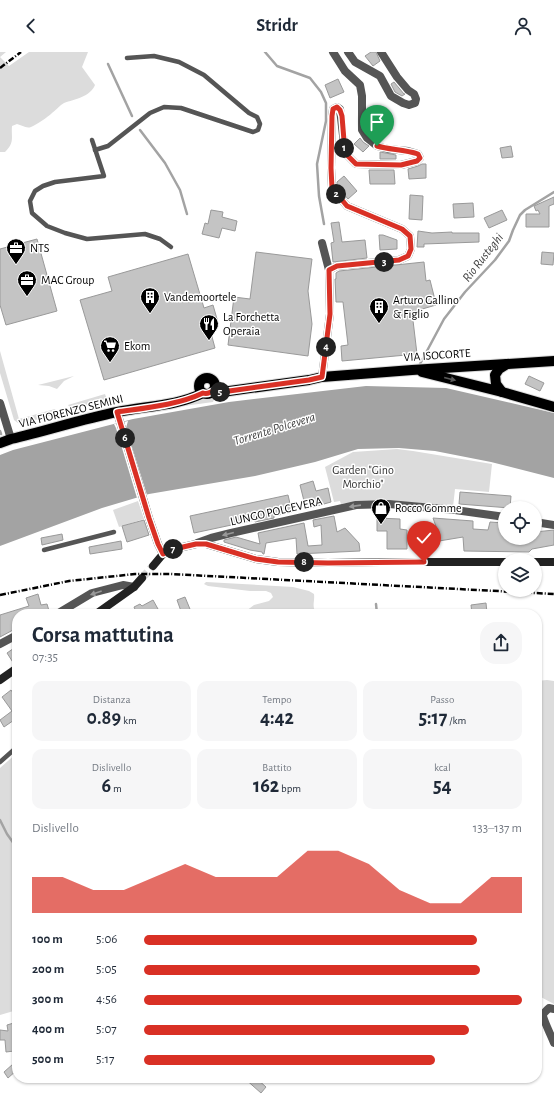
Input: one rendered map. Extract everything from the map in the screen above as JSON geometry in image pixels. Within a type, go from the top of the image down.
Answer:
[{"type":"main road","name":"VIA ISOCORTE","points":[[322,377],[554,361]]},
{"type":"main road","points":[[502,392],[496,384],[495,375],[499,369],[509,364]]},
{"type":"main road","points":[[412,370],[502,392],[554,407]]},
{"type":"main road","name":"VIA FIORENZO SEMINI","points":[[0,443],[117,412],[172,403],[208,392],[309,380],[322,377]]},
{"type":"main road","points":[[117,412],[158,544],[163,554]]},
{"type":"main road","points":[[153,566],[163,554],[170,550],[196,544],[206,544],[256,559],[278,562],[498,562]]},
{"type":"main road","points":[[542,562],[554,562]]},
{"type":"main road","points":[[103,609],[134,587],[142,578]]},
{"type":"main road","points":[[0,680],[12,672]]},
{"type":"street","points":[[329,270],[337,266],[399,260],[408,256],[411,249],[410,236],[402,229],[347,206],[332,188],[331,168],[333,109],[337,107],[340,110],[342,116],[345,153],[356,164],[401,165],[417,161],[420,158],[418,154],[408,151],[388,149],[377,146],[367,138],[362,130],[362,96],[360,85],[345,71],[333,52]]},
{"type":"street","points":[[348,52],[355,62],[380,76],[391,96],[403,103],[410,105],[414,103],[416,99],[414,94],[408,90],[397,77],[381,52]]},
{"type":"street","points":[[322,243],[329,270],[330,314],[322,377]]},
{"type":"street","points":[[0,403],[11,439]]},
{"type":"street","name":"LUNGO POLCEVERA","points":[[196,544],[211,538],[356,505],[389,504],[498,516]]},
{"type":"street","points":[[542,523],[554,525]]},
{"type":"street","points":[[65,609],[92,593],[123,585],[134,587]]},
{"type":"street","points":[[0,644],[12,638]]},
{"type":"street","points":[[554,1009],[550,1008],[543,1014],[543,1019],[554,1042]]},
{"type":"lane","points":[[95,150],[108,146],[150,114],[164,107],[181,108],[253,132],[258,130],[260,124],[257,117],[249,113],[204,75],[179,62],[154,56],[127,58]]},
{"type":"lane","points":[[92,140],[104,176],[55,182],[42,186],[35,192],[30,201],[32,213],[47,226],[87,239],[144,234],[160,239],[170,247]]},
{"type":"lane","points":[[0,439],[11,439]]},
{"type":"lane","points":[[44,550],[114,532]]},
{"type":"lane","points":[[0,762],[12,751]]},
{"type":"green space","points":[[0,52],[6,52],[0,57]]},
{"type":"green space","points":[[29,52],[88,52],[82,67],[95,85],[86,95],[62,104],[48,117],[33,126],[27,128],[17,124],[12,126],[12,140],[10,145],[5,152],[0,152],[0,57],[9,66]]},
{"type":"green space","points":[[0,351],[19,419],[55,409],[55,414],[22,424],[14,420],[0,373]]},
{"type":"green space","points":[[74,376],[64,381],[57,389],[49,386],[38,385]]},
{"type":"green space","points":[[105,394],[107,400],[72,410],[68,405]]},
{"type":"green space","points":[[216,395],[213,402],[184,406],[200,398]]},
{"type":"green space","name":"Garden \"Gino Morchio\"","points":[[397,449],[492,464],[489,492],[455,489],[453,507],[390,500],[341,504],[340,501],[334,502],[325,467],[353,452]]},
{"type":"green space","points":[[138,501],[144,519],[119,527],[113,510]]},
{"type":"green space","points":[[206,582],[293,587],[309,591],[314,594],[314,609],[249,609],[254,605],[269,601],[273,597],[271,593],[266,591],[250,591],[208,586],[204,584]]},
{"type":"green space","points":[[542,680],[554,681],[554,1004],[542,998]]},
{"type":"green space","points":[[12,757],[12,1011],[0,1015],[0,768]]},
{"type":"water","name":"Torrente Polcevera","points":[[366,386],[446,388],[554,413],[554,478],[491,462],[435,451],[399,448],[358,449],[315,462],[255,476],[149,494],[102,508],[0,546],[0,455],[13,450],[133,419],[229,402]]},
{"type":"pier","points":[[128,421],[126,428],[147,495],[137,498],[114,424]]},
{"type":"building","points":[[371,52],[376,52],[380,61],[373,66],[365,56]]},
{"type":"building","points":[[338,79],[344,92],[330,98],[325,85]]},
{"type":"building","points":[[394,82],[405,94],[402,96],[395,92],[391,84]]},
{"type":"building","points":[[360,138],[369,146],[363,152],[354,144]]},
{"type":"building","points":[[511,146],[513,157],[502,158],[500,148]]},
{"type":"building","points":[[380,152],[396,155],[396,159],[380,159]]},
{"type":"building","points":[[426,164],[426,178],[409,179],[408,169]]},
{"type":"building","points":[[369,170],[394,170],[395,184],[370,184]]},
{"type":"building","points":[[344,176],[357,191],[348,199],[337,186],[337,182]]},
{"type":"building","points":[[410,195],[423,196],[422,220],[409,219]]},
{"type":"building","points":[[554,197],[554,204],[549,206],[549,227],[526,227],[526,214],[540,214],[538,210],[536,211],[534,206]]},
{"type":"building","points":[[473,203],[474,217],[454,218],[453,204]]},
{"type":"building","points":[[211,210],[223,212],[222,217],[237,221],[235,231],[222,228],[219,238],[202,234],[205,223],[208,224]]},
{"type":"building","points":[[502,210],[507,220],[489,228],[484,218]]},
{"type":"building","points":[[339,222],[342,242],[365,240],[367,258],[333,262],[331,243],[334,242],[331,223]]},
{"type":"building","points":[[418,231],[432,233],[479,233],[479,242],[424,244],[424,247],[417,247]]},
{"type":"building","points":[[379,235],[397,240],[397,249],[380,250]]},
{"type":"building","points":[[37,239],[57,311],[6,325],[0,305],[0,249]]},
{"type":"building","points":[[256,252],[312,259],[308,291],[312,324],[308,356],[228,345],[234,297],[250,299]]},
{"type":"building","points":[[542,252],[554,253],[553,265],[541,264]]},
{"type":"building","name":"Vandemoortele","points":[[188,254],[204,308],[213,305],[217,319],[208,322],[215,348],[104,380],[80,300],[112,291],[108,277]]},
{"type":"building","name":"Arturo Gallino & Figlio","points":[[424,262],[426,281],[430,280],[436,305],[412,312],[417,354],[342,361],[341,346],[348,345],[343,302],[336,302],[336,273],[339,271]]},
{"type":"building","points":[[529,376],[544,383],[540,391],[525,384]]},
{"type":"building","points":[[313,481],[316,491],[328,488],[331,502],[306,509],[300,485]]},
{"type":"building","points":[[460,492],[511,496],[511,501],[498,501],[498,507],[459,504]]},
{"type":"building","points":[[288,495],[292,512],[274,516],[274,518],[255,522],[255,520],[194,533],[190,516]]},
{"type":"building","points":[[334,516],[337,532],[345,528],[359,543],[360,551],[297,554],[296,538],[266,543],[263,554],[262,552],[224,542],[224,540],[236,537],[260,544],[258,533],[304,523],[308,546],[322,545],[321,525],[314,527],[313,520]]},
{"type":"building","points":[[377,518],[400,519],[400,529],[407,530],[407,549],[387,549],[387,531],[377,531]]},
{"type":"building","points":[[433,518],[473,521],[473,529],[488,530],[490,522],[498,523],[498,545],[542,545],[542,531],[554,530],[554,545],[532,549],[529,552],[464,551],[463,537],[439,541],[438,532]]},
{"type":"building","points":[[144,520],[149,535],[127,542],[122,526]]},
{"type":"building","points":[[62,534],[63,540],[42,545],[41,538]]},
{"type":"building","points":[[121,541],[122,549],[90,554],[89,547]]},
{"type":"building","points":[[38,594],[41,605],[47,604],[48,609],[19,609],[29,606],[26,598]]},
{"type":"building","points":[[185,597],[190,609],[180,609],[177,600]]},
{"type":"building","points":[[153,600],[158,609],[135,609],[134,607],[140,604],[142,606]]},
{"type":"building","points":[[486,603],[487,609],[471,609],[471,605]]},
{"type":"building","points":[[12,611],[12,631],[0,637],[0,615]]},
{"type":"building","points":[[12,650],[12,661],[7,653]]},
{"type":"building","points":[[11,690],[12,711],[2,697]]},
{"type":"building","points":[[12,711],[12,721],[4,727],[0,720]]},
{"type":"building","points":[[12,1024],[12,1051],[6,1052],[5,1040],[0,1040],[0,1030],[8,1031],[7,1025]]},
{"type":"building","points":[[12,1065],[12,1074],[8,1078],[4,1072]]},
{"type":"building","points":[[250,1083],[262,1083],[266,1087],[261,1093]]},
{"type":"waterway","points":[[265,52],[277,66],[310,78],[321,92],[326,103],[326,121],[317,164],[319,196],[324,224]]},
{"type":"waterway","points":[[108,64],[132,116]]},
{"type":"waterway","points":[[140,130],[165,163],[180,190],[187,214]]},
{"type":"waterway","name":"Rio Rusteghi","points":[[420,364],[444,319],[465,292],[495,260],[509,241],[520,215],[525,210],[554,192]]},
{"type":"waterway","points":[[376,604],[376,609]]},
{"type":"waterway","points":[[0,820],[12,841]]},
{"type":"tunnel","points":[[142,578],[153,566]]},
{"type":"railway","points":[[0,68],[21,52]]},
{"type":"railway","points":[[0,595],[69,581],[135,574],[171,574],[554,594]]},
{"type":"place","name":"NTS","points":[[16,265]]},
{"type":"place","name":"MAC Group","points":[[27,297]]},
{"type":"place","name":"Vandemoortele","points":[[150,314]]},
{"type":"place","name":"Arturo Gallino & Figlio","points":[[379,324]]},
{"type":"place","name":"La Forchetta Operaia","points":[[209,341]]},
{"type":"place","name":"Ekom","points":[[110,363]]},
{"type":"place","name":"Rocco Gomme","points":[[381,525]]},
{"type":"route","points":[[377,146],[388,149],[408,151],[418,154],[420,158],[417,161],[401,165],[356,164],[345,153],[342,116],[340,110],[337,107],[333,109],[331,168],[332,188],[347,206],[402,229],[410,236],[411,249],[408,256],[399,260],[337,266],[329,270],[330,314],[322,377],[222,392],[213,391],[172,403],[117,412],[149,518],[163,554],[170,550],[196,544],[206,544],[256,559],[278,562],[424,562]]}]
